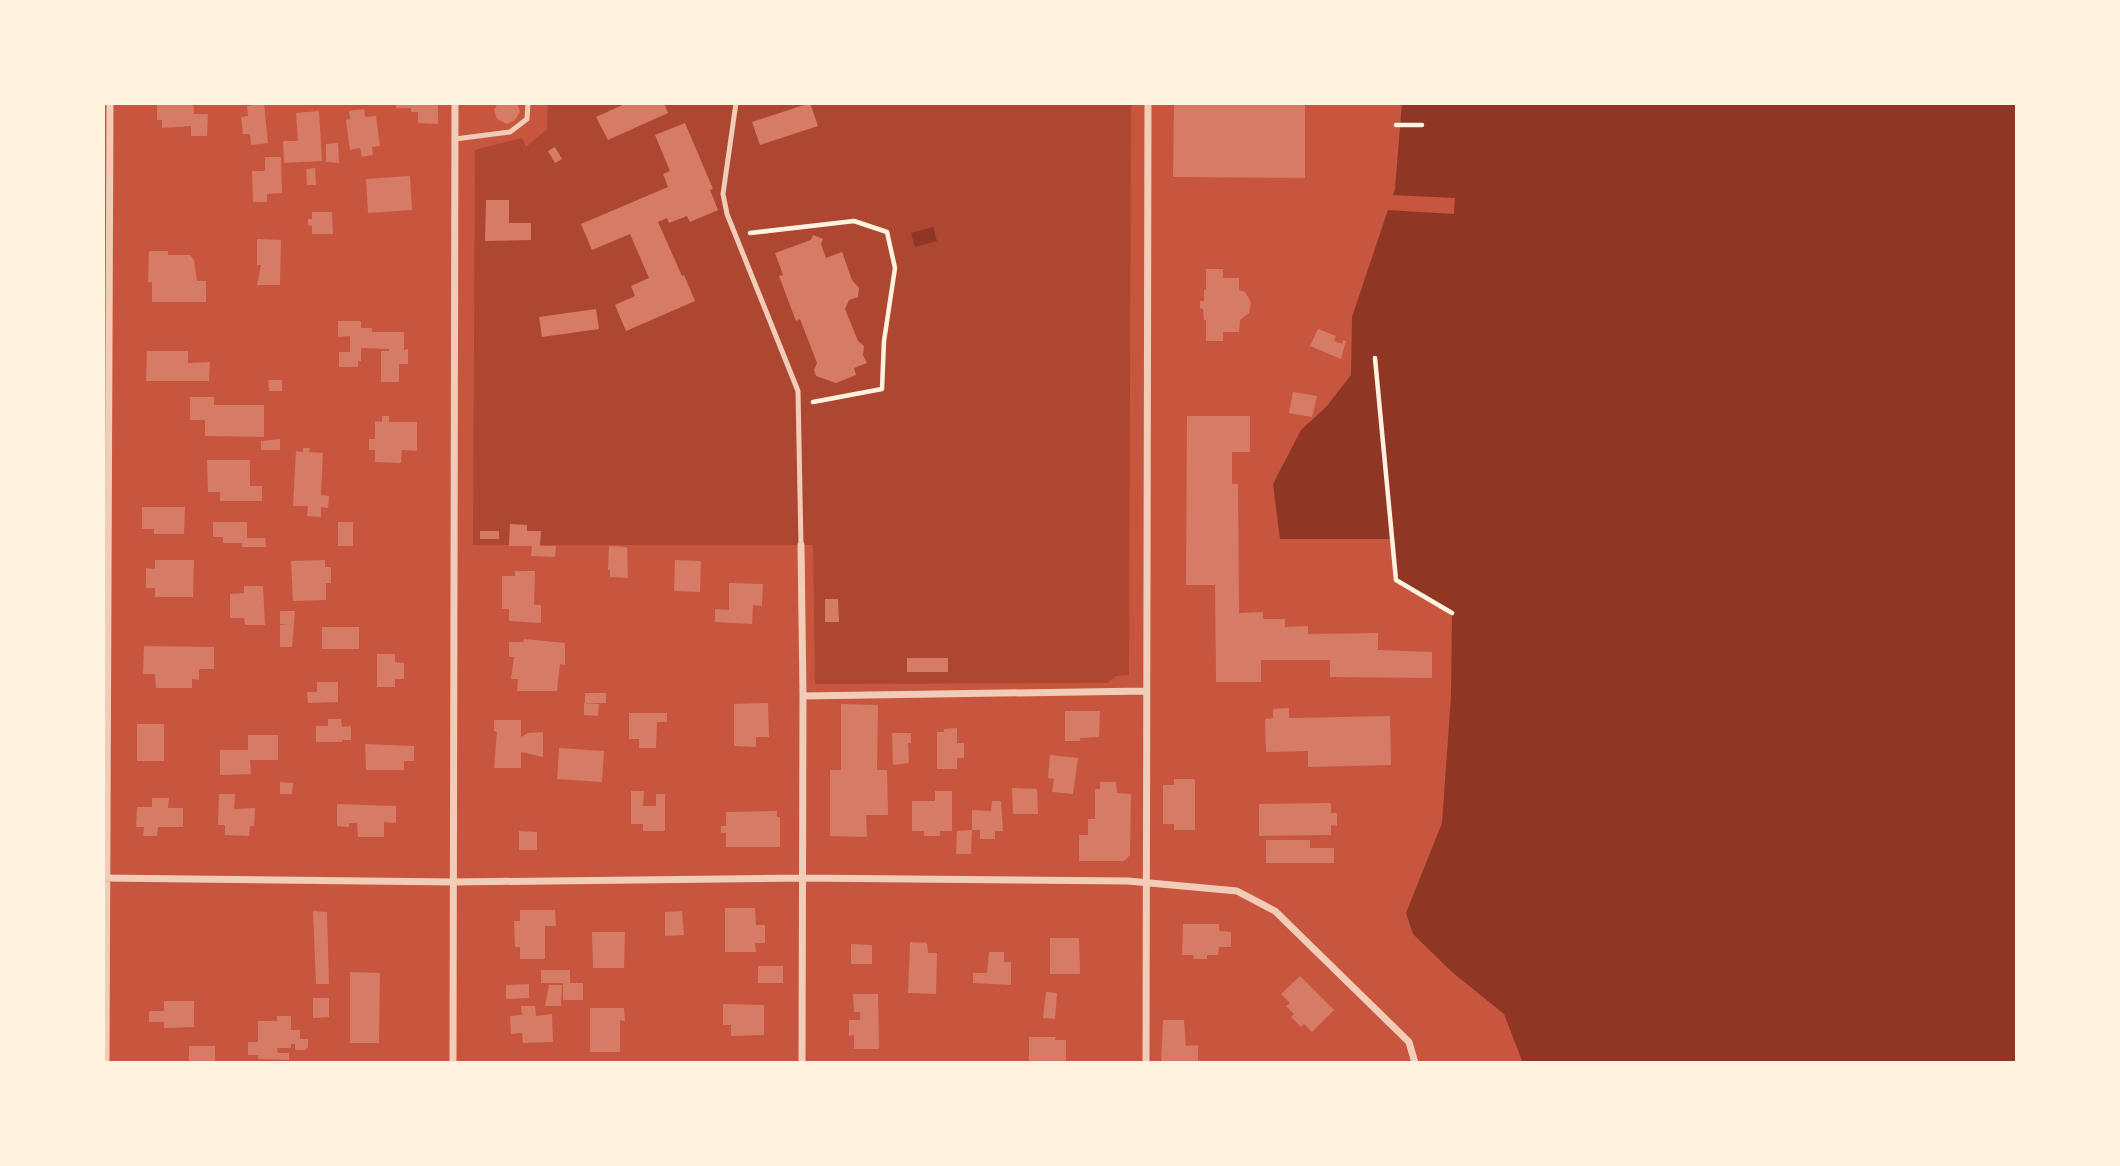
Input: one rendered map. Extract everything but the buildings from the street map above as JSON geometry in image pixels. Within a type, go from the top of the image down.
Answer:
[{"type":"street","points":[[106,1063],[110,103]]},
{"type":"street","points":[[453,1063],[456,103]]},
{"type":"street","points":[[1146,1063],[1148,103]]},
{"type":"street","points":[[801,545],[802,1063]]},
{"type":"street","points":[[803,696],[1146,691]]},
{"type":"street","points":[[105,878],[454,882],[803,878],[1146,881],[1237,891],[1275,911],[1409,1042],[1415,1063]]},
{"type":"lane","points":[[456,139],[510,132],[527,119],[528,103]]},
{"type":"lane","points":[[736,103],[723,194],[727,214],[798,391],[801,545]]},
{"type":"path","points":[[1396,125],[1422,125]]},
{"type":"path","points":[[735,234],[854,221],[887,232],[895,268],[884,341],[882,389],[814,402],[798,391]]},
{"type":"path","points":[[1375,358],[1396,580],[1452,613]]},
{"type":"shaded area","points":[[548,103],[1131,103],[1129,675],[1116,676],[1107,683],[815,684],[813,545],[473,545],[475,150],[522,138],[526,147],[547,129]]},
{"type":"shaded area","points":[[1402,103],[2017,103],[2017,1063],[1523,1063],[1504,1014],[1452,972],[1413,934],[1406,913],[1442,823],[1451,697],[1452,613],[1396,580],[1390,539],[1280,539],[1273,484],[1301,430],[1327,406],[1351,375],[1352,317],[1395,189]]},
{"type":"shaded area","points":[[933,227],[937,241],[915,247],[911,233]]},
{"type":"pier","points":[[1390,195],[1455,198],[1454,214],[1386,210]]}]
